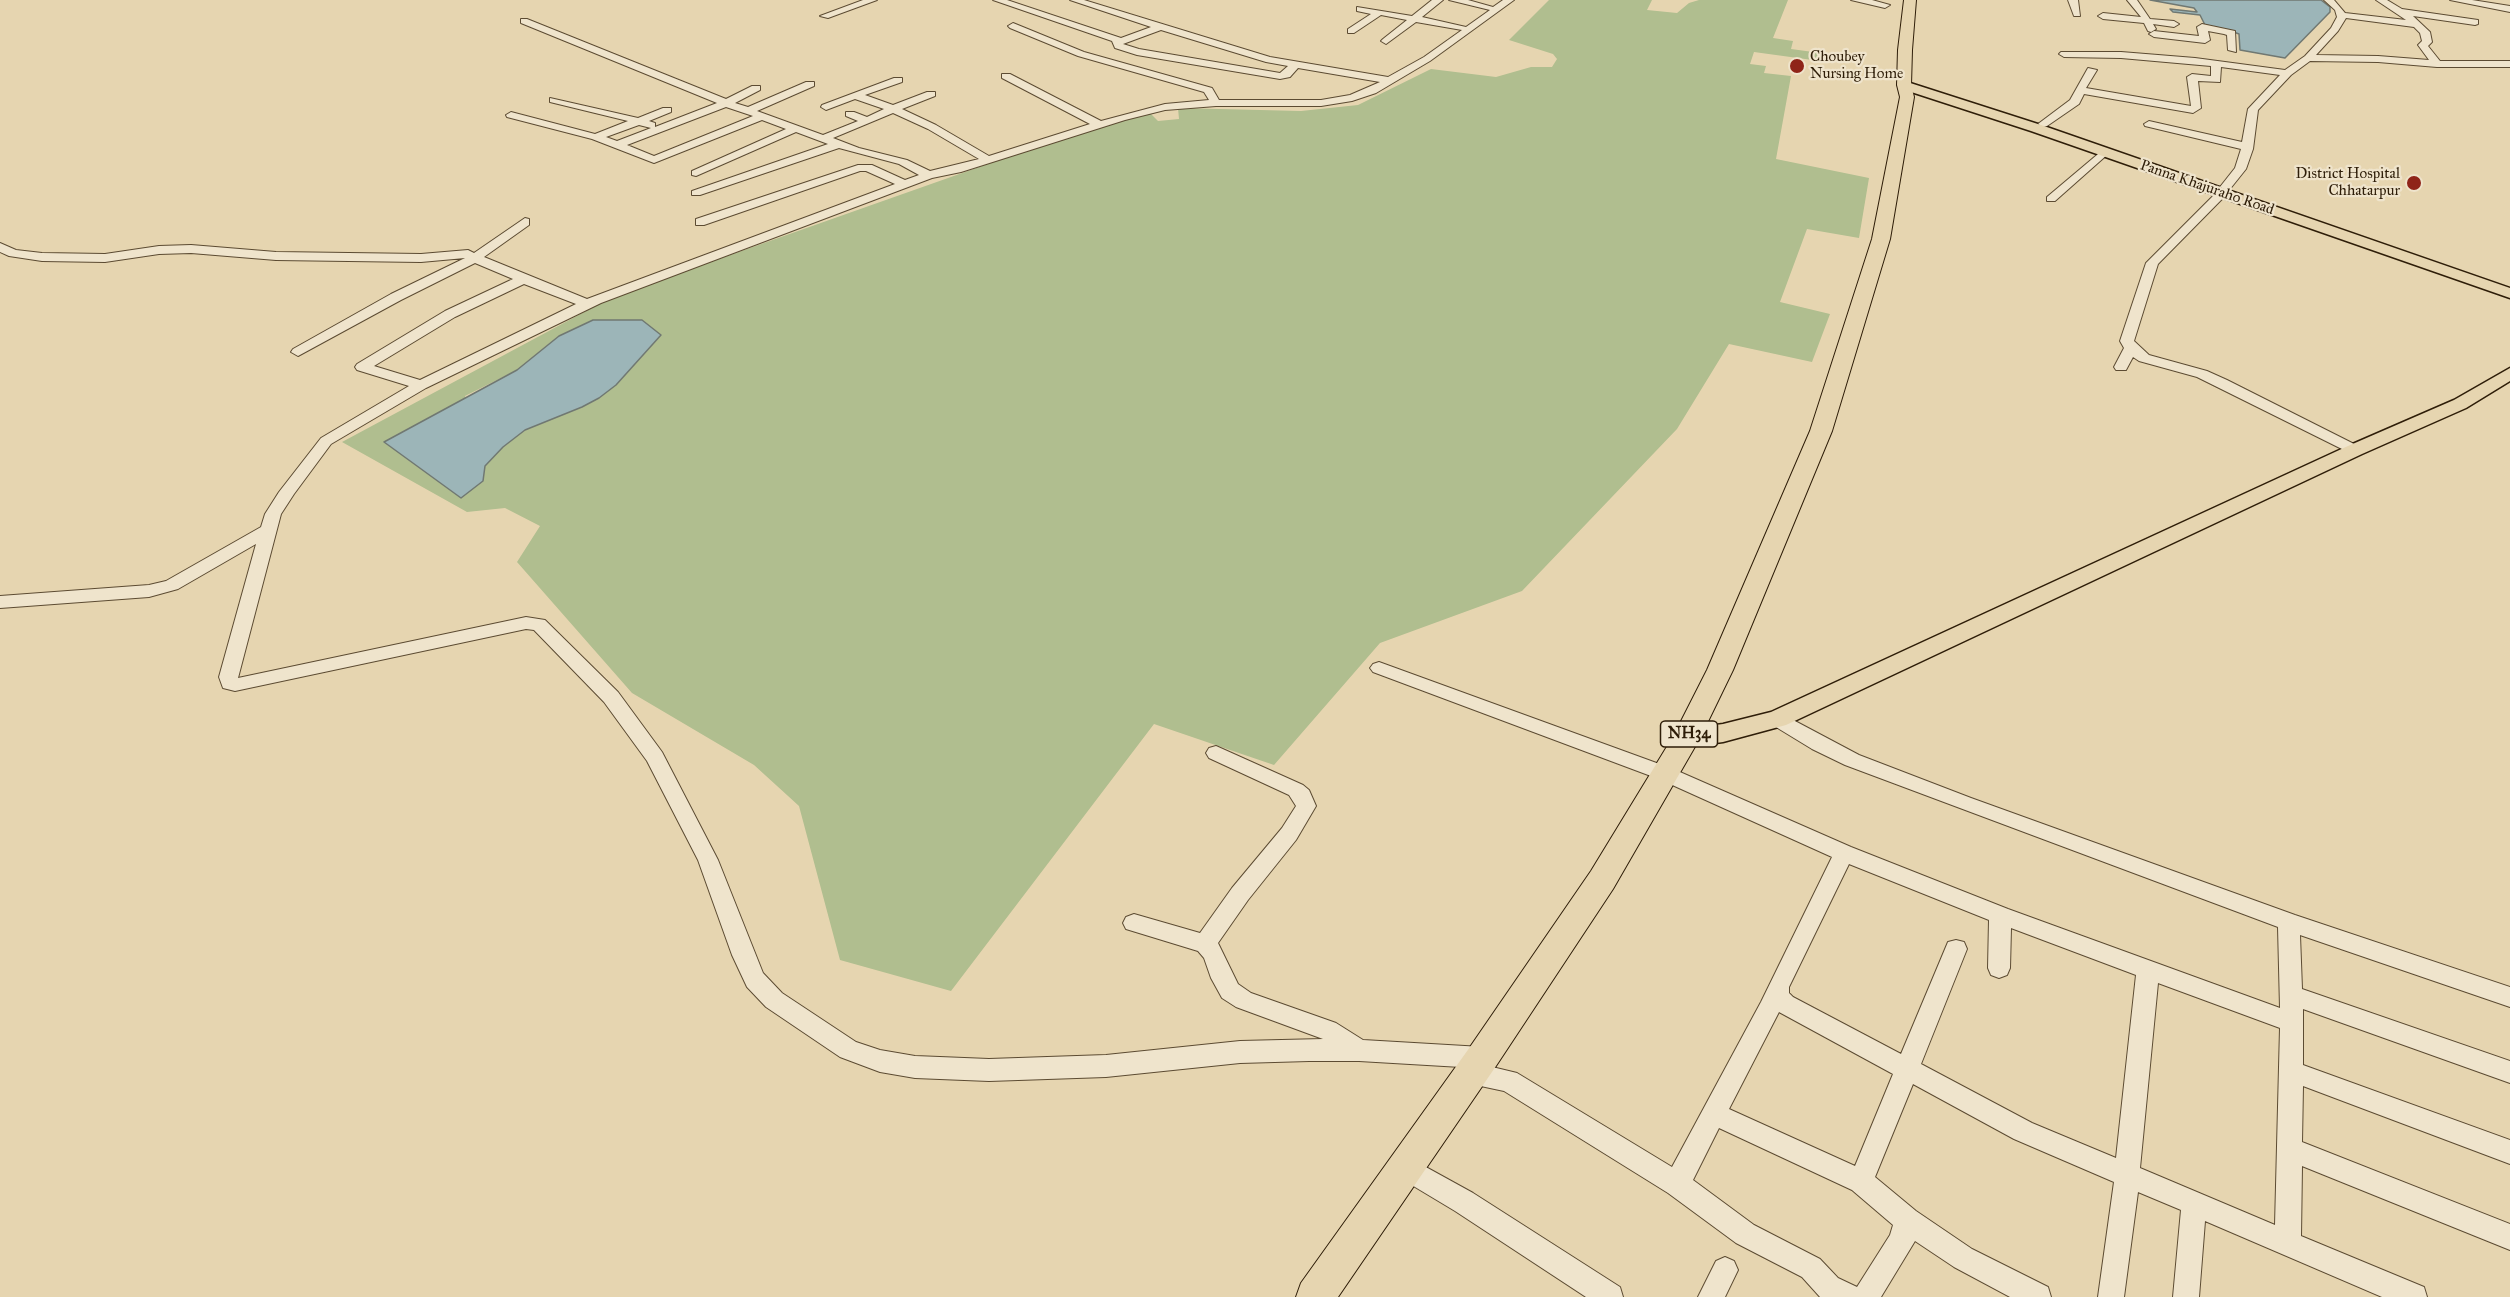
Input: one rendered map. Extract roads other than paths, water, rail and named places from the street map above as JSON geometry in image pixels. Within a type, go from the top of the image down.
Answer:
[{"type":"highway","name":"NH34","points":[[1909,86],[1910,0]]},
{"type":"highway","name":"NH34","points":[[1315,1297],[1602,880],[1666,774],[1720,670],[1821,432],[1881,239],[1909,86],[1918,0]]},
{"type":"main road","name":"Panna Khajuraho Road","points":[[1909,86],[2043,124],[2510,293]]},
{"type":"main road","name":"Panna Khajuraho Road","points":[[1909,86],[2510,286]]},
{"type":"main road","points":[[1686,738],[1778,719],[2355,450],[2460,404],[2510,373]]},
{"type":"street","points":[[825,16],[872,0]]},
{"type":"street","points":[[998,0],[1120,42],[1159,27]]},
{"type":"street","points":[[1075,0],[1243,53],[1295,65],[1387,81],[1493,3]]},
{"type":"street","points":[[1386,41],[1438,0]]},
{"type":"street","points":[[1454,0],[1493,3]]},
{"type":"street","points":[[1509,0],[1427,59],[1352,98],[1329,102],[1215,101],[1165,107],[1097,123],[904,184],[644,280],[587,304],[421,385],[341,430],[319,446],[287,492],[273,514],[228,676],[230,683],[236,686],[526,623],[539,624],[611,697],[655,757],[708,860],[743,955],[755,980],[774,1000],[848,1050],[880,1061],[915,1067],[989,1070],[1106,1066],[1240,1052],[1359,1050],[1476,1066],[1509,1081],[1677,1184],[1745,1234],[1811,1268],[1829,1287],[1848,1297]]},
{"type":"street","points":[[1856,0],[1885,5]]},
{"type":"street","points":[[2073,0],[2077,14]]},
{"type":"street","points":[[2132,0],[2141,9],[2162,46],[2216,64],[2287,73]]},
{"type":"street","points":[[2329,0],[2339,9],[2341,15],[2335,29],[2308,58],[2287,73],[2253,109],[2247,147],[2240,169],[2224,190],[2152,263],[2127,341],[2131,348],[2144,358],[2202,374],[2355,450]]},
{"type":"street","points":[[2381,0],[2425,32],[2427,42],[2423,45],[2437,64]]},
{"type":"street","points":[[2455,0],[2507,9]]},
{"type":"street","points":[[2489,0],[2507,9]]},
{"type":"street","points":[[1360,9],[1461,27]]},
{"type":"street","points":[[2398,11],[2475,22]]},
{"type":"street","points":[[1351,31],[1380,12]]},
{"type":"street","points":[[2341,15],[2417,24]]},
{"type":"street","points":[[2103,16],[2180,25]]},
{"type":"street","points":[[524,21],[748,111],[838,144],[903,162],[935,174]]},
{"type":"street","points":[[2064,54],[2205,40],[2200,22]]},
{"type":"street","points":[[2191,26],[2200,22],[2231,32],[2233,50]]},
{"type":"street","points":[[1013,26],[1081,54],[1208,90],[1215,101]]},
{"type":"street","points":[[1120,42],[1118,46],[1137,52],[1280,76],[1286,75],[1295,65]]},
{"type":"street","points":[[2308,58],[2378,59],[2437,64],[2510,64]]},
{"type":"street","points":[[2080,90],[2193,110],[2196,108],[2192,77],[2216,80],[2216,64]]},
{"type":"street","points":[[2043,124],[2075,102],[2092,70]]},
{"type":"street","points":[[1006,76],[1097,123]]},
{"type":"street","points":[[826,107],[898,80]]},
{"type":"street","points":[[748,111],[810,84]]},
{"type":"street","points":[[617,146],[727,103],[756,88]]},
{"type":"street","points":[[824,138],[931,94]]},
{"type":"street","points":[[855,95],[932,127],[985,159]]},
{"type":"street","points":[[554,100],[639,121],[661,129]]},
{"type":"street","points":[[596,137],[667,110]]},
{"type":"street","points":[[849,114],[867,121]]},
{"type":"street","points":[[511,115],[596,137],[654,160],[763,116]]},
{"type":"street","points":[[2149,124],[2247,147]]},
{"type":"street","points":[[696,173],[797,128]]},
{"type":"street","points":[[696,193],[838,144]]},
{"type":"street","points":[[2051,199],[2104,152]]},
{"type":"street","points":[[700,222],[865,166],[904,184]]},
{"type":"street","points":[[725,182],[760,200]]},
{"type":"street","points":[[298,352],[396,297],[475,258],[525,222]]},
{"type":"street","points":[[0,247],[13,253],[42,257],[105,258],[159,250],[191,249],[264,255],[421,258],[468,254],[587,304]]},
{"type":"street","points":[[421,385],[362,367],[450,314],[524,279]]},
{"type":"street","points":[[2121,367],[2131,348]]},
{"type":"street","points":[[0,602],[149,591],[181,580],[268,530]]},
{"type":"street","points":[[1379,668],[1666,774],[1844,854],[2000,915],[2292,1022]]},
{"type":"street","points":[[1778,719],[1819,744],[1852,760],[2289,922],[2510,997]]},
{"type":"street","points":[[1205,944],[1240,894],[1289,834],[1306,806],[1306,800],[1296,790],[1216,753]]},
{"type":"street","points":[[1677,1184],[1772,1004],[1778,987],[1844,854]]},
{"type":"street","points":[[2000,915],[2000,969]]},
{"type":"street","points":[[2288,1244],[2292,1022],[2289,922]]},
{"type":"street","points":[[1134,923],[1205,944],[1213,953],[1222,978],[1230,991],[1244,1000],[1328,1030],[1359,1050]]},
{"type":"street","points":[[1861,1181],[1956,949]]},
{"type":"street","points":[[2111,1297],[2127,1176],[2148,970]]},
{"type":"street","points":[[1778,987],[1778,996],[1785,1004],[2023,1131],[2288,1244],[2374,1288],[2414,1297]]},
{"type":"street","points":[[2291,995],[2510,1072]]},
{"type":"street","points":[[2291,1071],[2510,1152]]},
{"type":"street","points":[[1714,1114],[1861,1181],[1907,1220],[1963,1258],[2038,1297]]},
{"type":"street","points":[[2290,1149],[2510,1238]]},
{"type":"street","points":[[1404,1167],[1601,1294]]},
{"type":"street","points":[[2186,1297],[2194,1204]]},
{"type":"street","points":[[1866,1297],[1902,1240],[1907,1220]]},
{"type":"street","points":[[1711,1297],[1725,1270]]},
{"type":"water","points":[[2150,0],[2321,0],[2330,7],[2330,12],[2285,58],[2240,50],[2239,34],[2206,27],[2200,15],[2173,12],[2170,9],[2197,12],[2194,8]]},
{"type":"water","points":[[593,320],[642,320],[661,335],[616,385],[599,398],[525,430],[503,447],[485,466],[483,481],[461,498],[384,442],[517,370],[559,336]]},
{"type":"place","name":"Choubey Nursing Home","points":[[1797,66]]},
{"type":"place","name":"District Hospital Chhatarpur","points":[[2414,183]]}]
